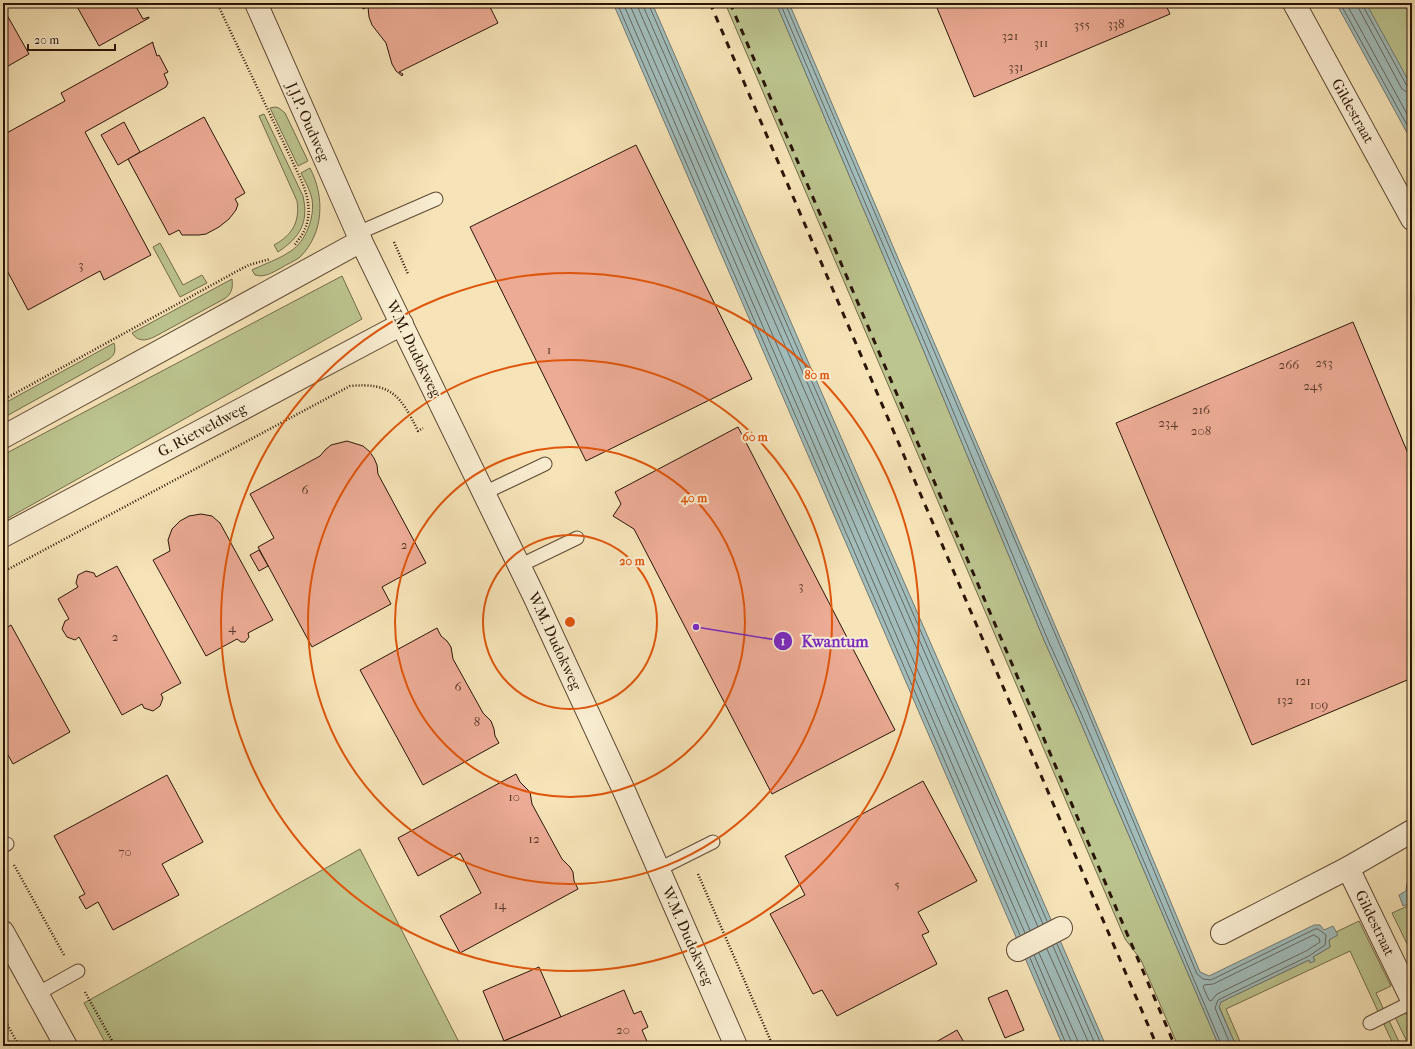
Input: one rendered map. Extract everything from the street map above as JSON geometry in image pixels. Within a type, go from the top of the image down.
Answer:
[{"type":"street","name":"J.J.P. Oudweg","points":[[256,3],[360,237]]},
{"type":"street","name":"Gildestraat","points":[[1294,3],[1412,219]]},
{"type":"street","name":"W.M. Dudokweg","points":[[360,237],[519,566],[623,788],[736,1046]]},
{"type":"street","points":[[3,437],[360,237]]},
{"type":"street","name":"G. Rietveldweg","points":[[3,536],[402,324]]},
{"type":"street","points":[[1222,933],[1348,868],[1412,831]]},
{"type":"street","name":"Gildestraat","points":[[1348,868],[1412,1001]]},
{"type":"street","points":[[1018,950],[1061,928]]},
{"type":"street","points":[[3,932],[66,1046]]},
{"type":"lane","points":[[360,237],[436,199]]},
{"type":"lane","points":[[484,493],[545,464]]},
{"type":"lane","points":[[519,566],[577,538]]},
{"type":"lane","points":[[659,869],[713,842]]},
{"type":"lane","points":[[37,994],[76,972]]},
{"type":"lane","points":[[1370,1023],[1412,1001]]},
{"type":"path","points":[[217,3],[297,171],[308,198],[309,214],[304,231],[294,247],[288,250]]},
{"type":"path","points":[[3,400],[245,267],[277,257]]},
{"type":"path","points":[[3,572],[350,386],[361,385],[386,390],[398,398],[407,409],[418,431],[447,416]]},
{"type":"path","points":[[4,846],[76,972],[115,1046]]},
{"type":"path","points":[[3,1017],[19,1046]]},
{"type":"green space","points":[[725,3],[776,3],[920,342],[1044,640],[1219,1046],[1178,1046],[1141,960],[1125,939]]},
{"type":"green space","points":[[1363,3],[1404,3],[1412,18],[1412,93]]},
{"type":"green space","points":[[270,108],[279,108],[285,113],[308,161],[298,166]]},
{"type":"green space","points":[[264,114],[303,196],[305,206],[304,222],[297,235],[278,252],[274,245],[286,237],[294,227],[298,208],[297,201],[259,116]]},
{"type":"green space","points":[[310,168],[315,179],[320,203],[318,226],[314,237],[300,257],[269,274],[262,276],[255,275],[252,270],[287,254],[296,247],[305,235],[311,221],[313,206],[310,192],[301,173]]},
{"type":"green space","points":[[160,243],[183,285],[202,275],[207,283],[180,297],[153,247]]},
{"type":"green space","points":[[342,276],[362,319],[3,521],[3,455]]},
{"type":"green space","points":[[232,279],[231,290],[227,297],[154,337],[142,340],[134,336],[132,333]]},
{"type":"green space","points":[[114,343],[115,348],[113,356],[109,359],[3,418],[3,404]]},
{"type":"green space","points":[[360,849],[461,1046],[107,1046],[84,1003]]},
{"type":"green space","points":[[1412,904],[1412,954],[1392,913]]},
{"type":"green space","points":[[1359,921],[1391,986],[1376,993],[1401,1046],[1394,1046],[1350,951],[1226,1009],[1242,1046],[1236,1046],[1219,1006],[1221,1002],[1309,960],[1315,960],[1313,957],[1330,947],[1329,940],[1337,935],[1336,932]]},
{"type":"green space","points":[[1404,1013],[1408,1015],[1411,1023],[1412,1046],[1409,1046],[1395,1017]]},
{"type":"water","points":[[613,3],[652,3],[1106,1046],[1063,1046]]},
{"type":"water","points":[[776,3],[789,3],[1068,656],[1200,972],[1209,976],[1314,925],[1320,925],[1324,930],[1333,926],[1338,935],[1329,940],[1330,947],[1313,957],[1315,961],[1310,963],[1309,960],[1221,1002],[1219,1007],[1236,1046],[1219,1046],[1044,640],[920,342]]},
{"type":"water","points":[[1336,3],[1366,3],[1412,87],[1412,142]]},
{"type":"water","points":[[1412,880],[1412,904],[1403,906],[1399,895],[1406,891],[1407,883]]},
{"type":"building","points":[[75,3],[134,3],[143,19],[149,18],[99,46]]},
{"type":"building","points":[[360,3],[488,3],[498,23],[399,72],[403,74],[402,76],[396,71],[392,64],[386,43],[372,25],[368,7],[363,9]]},
{"type":"building","points":[[935,3],[1165,3],[1170,14],[974,97]]},
{"type":"building","points":[[3,8],[29,54],[3,69]]},
{"type":"building","points":[[153,42],[157,56],[159,55],[168,72],[164,74],[168,83],[166,87],[85,132],[151,255],[104,280],[100,271],[28,310],[3,263],[3,135],[65,101],[61,93]]},
{"type":"building","points":[[204,117],[245,193],[235,199],[238,204],[236,210],[229,219],[219,227],[206,234],[182,235],[179,230],[169,235],[128,159]]},
{"type":"building","points":[[124,122],[140,152],[118,165],[101,135]]},
{"type":"building","points":[[636,145],[752,379],[586,461],[470,227]]},
{"type":"building","points":[[1353,322],[1412,463],[1412,678],[1252,745],[1116,423]]},
{"type":"building","points":[[738,427],[895,730],[772,794],[634,529],[613,516],[621,504],[615,492]]},
{"type":"building","points":[[347,441],[363,446],[374,458],[377,465],[378,474],[426,563],[382,587],[391,604],[312,647],[258,547],[274,538],[250,494],[320,456],[331,445]]},
{"type":"building","points":[[201,514],[212,516],[220,523],[273,620],[248,633],[249,637],[245,642],[241,642],[237,639],[206,656],[153,560],[170,551],[168,540],[172,529],[180,521],[189,516]]},
{"type":"building","points":[[259,550],[268,566],[259,571],[250,555]]},
{"type":"building","points":[[117,566],[181,683],[161,694],[163,698],[160,706],[153,711],[144,708],[142,704],[122,715],[79,637],[75,640],[67,637],[62,629],[65,621],[69,619],[58,599],[78,587],[76,583],[78,575],[86,571],[94,573],[96,577]]},
{"type":"building","points":[[11,625],[70,732],[13,764],[3,746],[3,630]]},
{"type":"building","points":[[437,628],[441,636],[451,647],[453,659],[483,713],[491,721],[495,736],[499,743],[423,785],[360,670]]},
{"type":"building","points":[[516,774],[520,782],[530,792],[532,804],[562,859],[573,872],[574,881],[578,889],[460,953],[440,916],[481,893],[460,853],[418,876],[398,838]]},
{"type":"building","points":[[167,775],[203,842],[162,864],[179,895],[113,930],[98,902],[86,909],[79,897],[85,894],[54,836]]},
{"type":"building","points":[[923,781],[977,881],[918,912],[929,932],[922,935],[937,964],[837,1016],[822,990],[813,994],[770,914],[805,895],[785,856]]},
{"type":"building","points":[[539,967],[561,1017],[504,1041],[483,991]]},
{"type":"building","points":[[624,990],[634,1014],[641,1011],[648,1027],[642,1030],[649,1046],[506,1046],[504,1041]]},
{"type":"building","points":[[1007,990],[1024,1030],[1005,1038],[988,998]]},
{"type":"building","points":[[957,1030],[966,1046],[929,1046]]},
{"type":"railway","points":[[710,3],[1157,1046]]},
{"type":"railway","points":[[730,3],[1175,1046]]},
{"type":"place","name":"Kwantum","points":[[696,627]]}]
